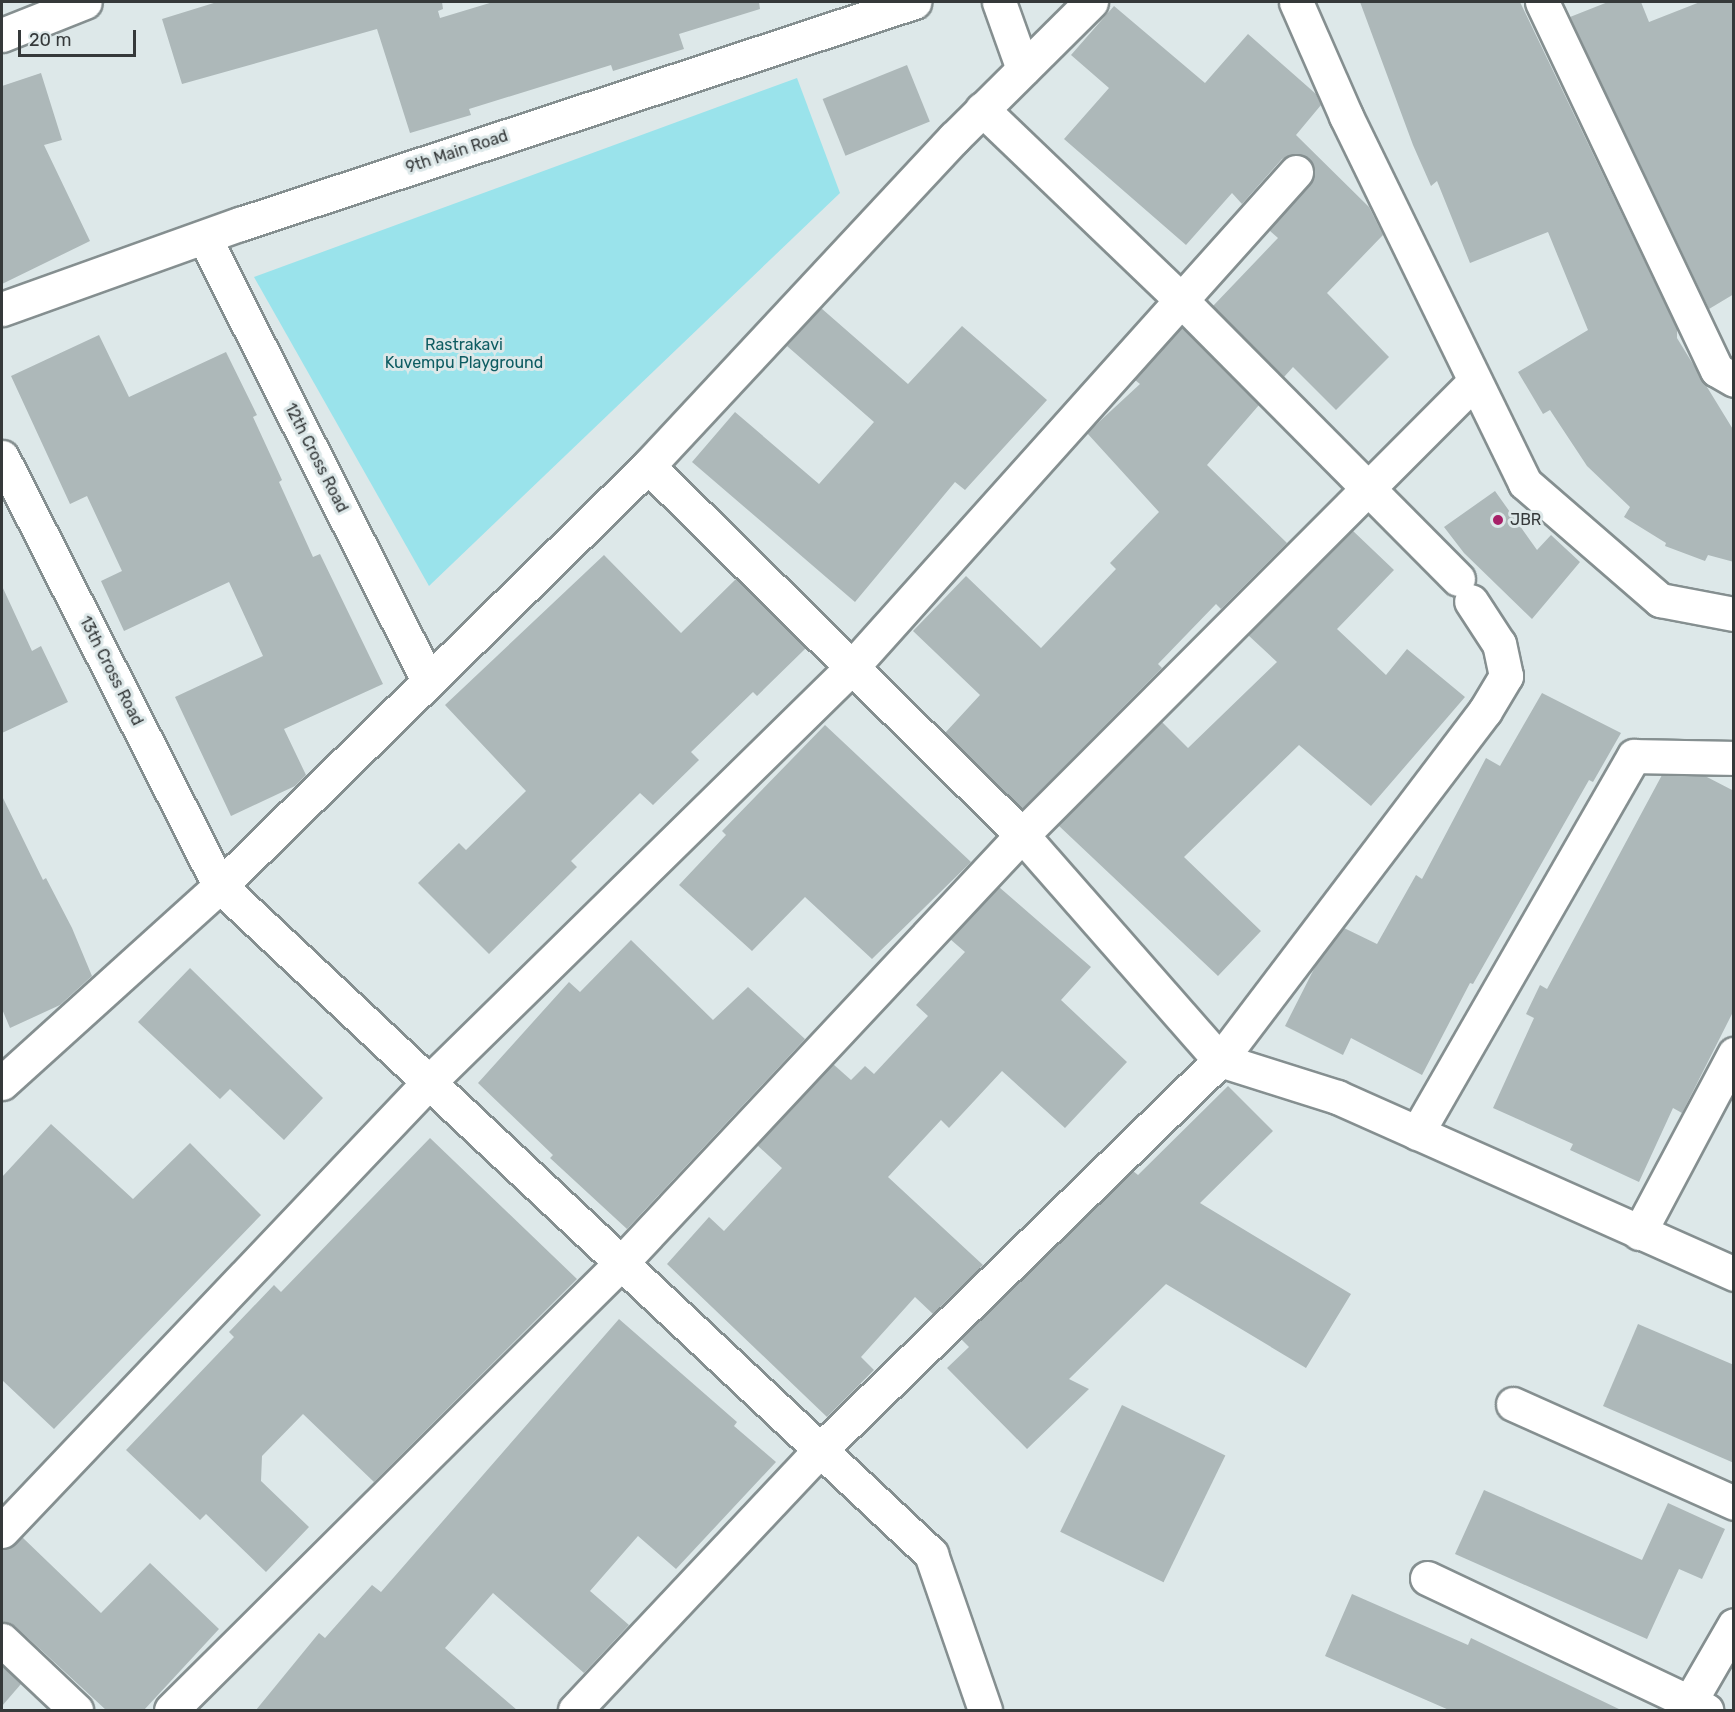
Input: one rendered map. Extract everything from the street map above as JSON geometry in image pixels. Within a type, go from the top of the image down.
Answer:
[{"type":"street","points":[[2,35],[85,2]]},
{"type":"street","name":"9th Main Road","points":[[2,309],[204,237],[914,2]]},
{"type":"street","points":[[999,2],[1023,69]]},
{"type":"street","points":[[2,1083],[220,886],[648,466],[982,109],[1091,2]]},
{"type":"street","points":[[1296,2],[1346,116],[1525,483],[1660,600],[1734,614]]},
{"type":"street","points":[[1542,2],[1718,370],[1734,380]]},
{"type":"street","points":[[575,1710],[820,1450],[1220,1060],[1478,721],[1506,676],[1499,644],[1465,590],[1368,488],[1181,300],[982,109]]},
{"type":"street","points":[[2,1531],[429,1082],[852,667],[1296,172]]},
{"type":"street","name":"12th Cross Road","points":[[204,237],[428,680]]},
{"type":"street","points":[[171,1710],[621,1263],[1022,835],[1475,381]]},
{"type":"street","name":"13th Cross Road","points":[[2,457],[220,886],[931,1554],[985,1710]]},
{"type":"street","points":[[648,466],[1022,835],[1220,1060],[1337,1097],[1734,1274]]},
{"type":"street","points":[[1417,1133],[1634,756],[1734,759]]},
{"type":"street","points":[[1639,1233],[1734,1054]]},
{"type":"street","points":[[1513,1404],[1734,1503]]},
{"type":"street","points":[[1427,1578],[1693,1708],[1734,1625]]},
{"type":"street","points":[[2,1640],[76,1710]]},
{"type":"green space","name":"Rastrakavi Kuvempu Playground","points":[[797,78],[840,193],[429,586],[254,277]]},
{"type":"building","points":[[217,2],[442,2],[443,9],[438,11],[440,18],[493,2],[759,2],[760,9],[679,34],[684,49],[613,71],[611,65],[469,109],[471,115],[410,133],[377,29],[182,84],[162,19]]},
{"type":"building","points":[[1360,2],[1520,2],[1677,329],[1677,338],[1734,431],[1734,562],[1708,555],[1705,561],[1665,546],[1666,543],[1624,517],[1630,507],[1587,466],[1550,410],[1543,414],[1518,372],[1588,330],[1548,232],[1470,263],[1437,181],[1431,186],[1413,145]]},
{"type":"building","points":[[1608,2],[1641,2],[1649,22],[1700,2],[1734,2],[1734,294],[1709,309],[1570,17]]},
{"type":"building","points":[[1114,6],[1205,83],[1248,34],[1316,94],[1321,105],[1296,135],[1369,207],[1383,235],[1327,293],[1389,357],[1336,410],[1293,367],[1284,377],[1213,306],[1278,238],[1269,230],[1314,176],[1309,158],[1299,154],[1282,159],[1242,204],[1232,193],[1186,245],[1064,139],[1109,88],[1071,55]]},
{"type":"building","points":[[907,65],[930,122],[845,156],[823,99]]},
{"type":"building","points":[[41,73],[62,140],[44,145],[90,241],[2,284],[2,86]]},
{"type":"building","points":[[821,308],[908,384],[962,326],[1047,400],[965,490],[955,482],[855,602],[692,462],[735,412],[819,484],[874,422],[787,346]]},
{"type":"building","points":[[1182,327],[1259,405],[1207,465],[1287,543],[1221,609],[1216,604],[1158,664],[1162,668],[1022,809],[945,733],[980,695],[913,631],[966,576],[1041,648],[1116,569],[1110,563],[1159,512],[1087,433],[1140,384],[1135,380]]},
{"type":"building","points":[[99,335],[129,397],[226,352],[257,415],[253,417],[282,480],[279,482],[313,557],[320,554],[383,684],[284,729],[306,775],[295,786],[231,816],[175,697],[263,656],[229,582],[124,631],[101,581],[122,571],[87,496],[70,504],[11,376]]},
{"type":"building","points":[[1495,491],[1537,550],[1551,535],[1580,562],[1532,619],[1464,553],[1444,527]]},
{"type":"building","points":[[1352,530],[1394,570],[1337,629],[1386,675],[1407,649],[1465,697],[1371,806],[1299,745],[1184,857],[1261,931],[1218,976],[1058,825],[1162,722],[1188,748],[1277,662],[1248,635]]},
{"type":"building","points":[[604,555],[681,633],[736,579],[806,648],[757,696],[753,692],[691,752],[699,760],[653,805],[640,793],[571,861],[577,867],[489,954],[418,883],[459,843],[466,850],[526,791],[445,705]]},
{"type":"building","points":[[2,586],[32,651],[41,646],[68,702],[2,733]]},
{"type":"building","points":[[1542,693],[1621,733],[1593,782],[1589,780],[1473,984],[1470,983],[1422,1075],[1351,1038],[1343,1055],[1285,1026],[1316,965],[1344,928],[1377,944],[1416,875],[1422,879],[1486,758],[1500,766]]},
{"type":"building","points":[[825,725],[971,862],[872,959],[805,897],[752,951],[679,885],[726,835],[722,831]]},
{"type":"building","points":[[1662,775],[1705,776],[1734,791],[1734,1010],[1682,1113],[1673,1108],[1639,1182],[1570,1150],[1573,1144],[1493,1108],[1534,1018],[1526,1014],[1540,985],[1547,989]]},
{"type":"building","points":[[2,796],[43,880],[46,878],[72,928],[92,976],[60,1005],[10,1028],[2,1009]]},
{"type":"building","points":[[999,887],[1091,967],[1061,1000],[1127,1062],[1065,1128],[1002,1071],[949,1128],[941,1120],[888,1177],[983,1265],[933,1314],[915,1297],[861,1357],[874,1370],[827,1417],[667,1264],[709,1217],[724,1231],[782,1168],[757,1145],[833,1064],[851,1080],[865,1066],[874,1074],[928,1016],[916,1005],[965,952],[950,939]]},
{"type":"building","points":[[631,940],[713,1020],[748,987],[805,1039],[627,1229],[550,1158],[553,1155],[478,1083],[569,982],[580,992]]},
{"type":"building","points":[[190,968],[323,1098],[284,1140],[230,1089],[220,1099],[138,1022]]},
{"type":"building","points":[[1228,1086],[1273,1131],[1200,1203],[1351,1294],[1306,1368],[1166,1284],[1069,1379],[1089,1389],[1027,1449],[947,1368],[969,1347],[961,1339],[1133,1171],[1138,1175]]},
{"type":"building","points":[[51,1124],[133,1199],[190,1143],[261,1215],[54,1429],[2,1380],[2,1177]]},
{"type":"building","points":[[430,1138],[577,1279],[374,1482],[303,1414],[262,1456],[261,1481],[309,1527],[266,1572],[206,1514],[200,1520],[126,1450],[234,1337],[229,1332],[274,1285],[281,1292]]},
{"type":"building","points":[[619,1319],[737,1422],[734,1426],[776,1462],[676,1569],[638,1536],[590,1591],[629,1625],[584,1673],[493,1593],[445,1648],[517,1710],[256,1710],[319,1633],[325,1638],[372,1585],[381,1592]]},
{"type":"building","points":[[1638,1324],[1734,1365],[1734,1463],[1603,1406]]},
{"type":"building","points":[[1122,1405],[1225,1455],[1164,1582],[1060,1532]]},
{"type":"building","points":[[1484,1490],[1642,1560],[1668,1503],[1725,1529],[1702,1579],[1679,1569],[1647,1639],[1455,1554]]},
{"type":"building","points":[[22,1537],[101,1613],[150,1563],[219,1629],[144,1710],[106,1710],[15,1626],[2,1622],[2,1549]]},
{"type":"building","points":[[1352,1594],[1468,1645],[1471,1638],[1621,1710],[1449,1710],[1325,1656]]},
{"type":"building","points":[[2,1665],[21,1684],[2,1706]]},
{"type":"place","name":"JBR","points":[[1498,520]]}]
